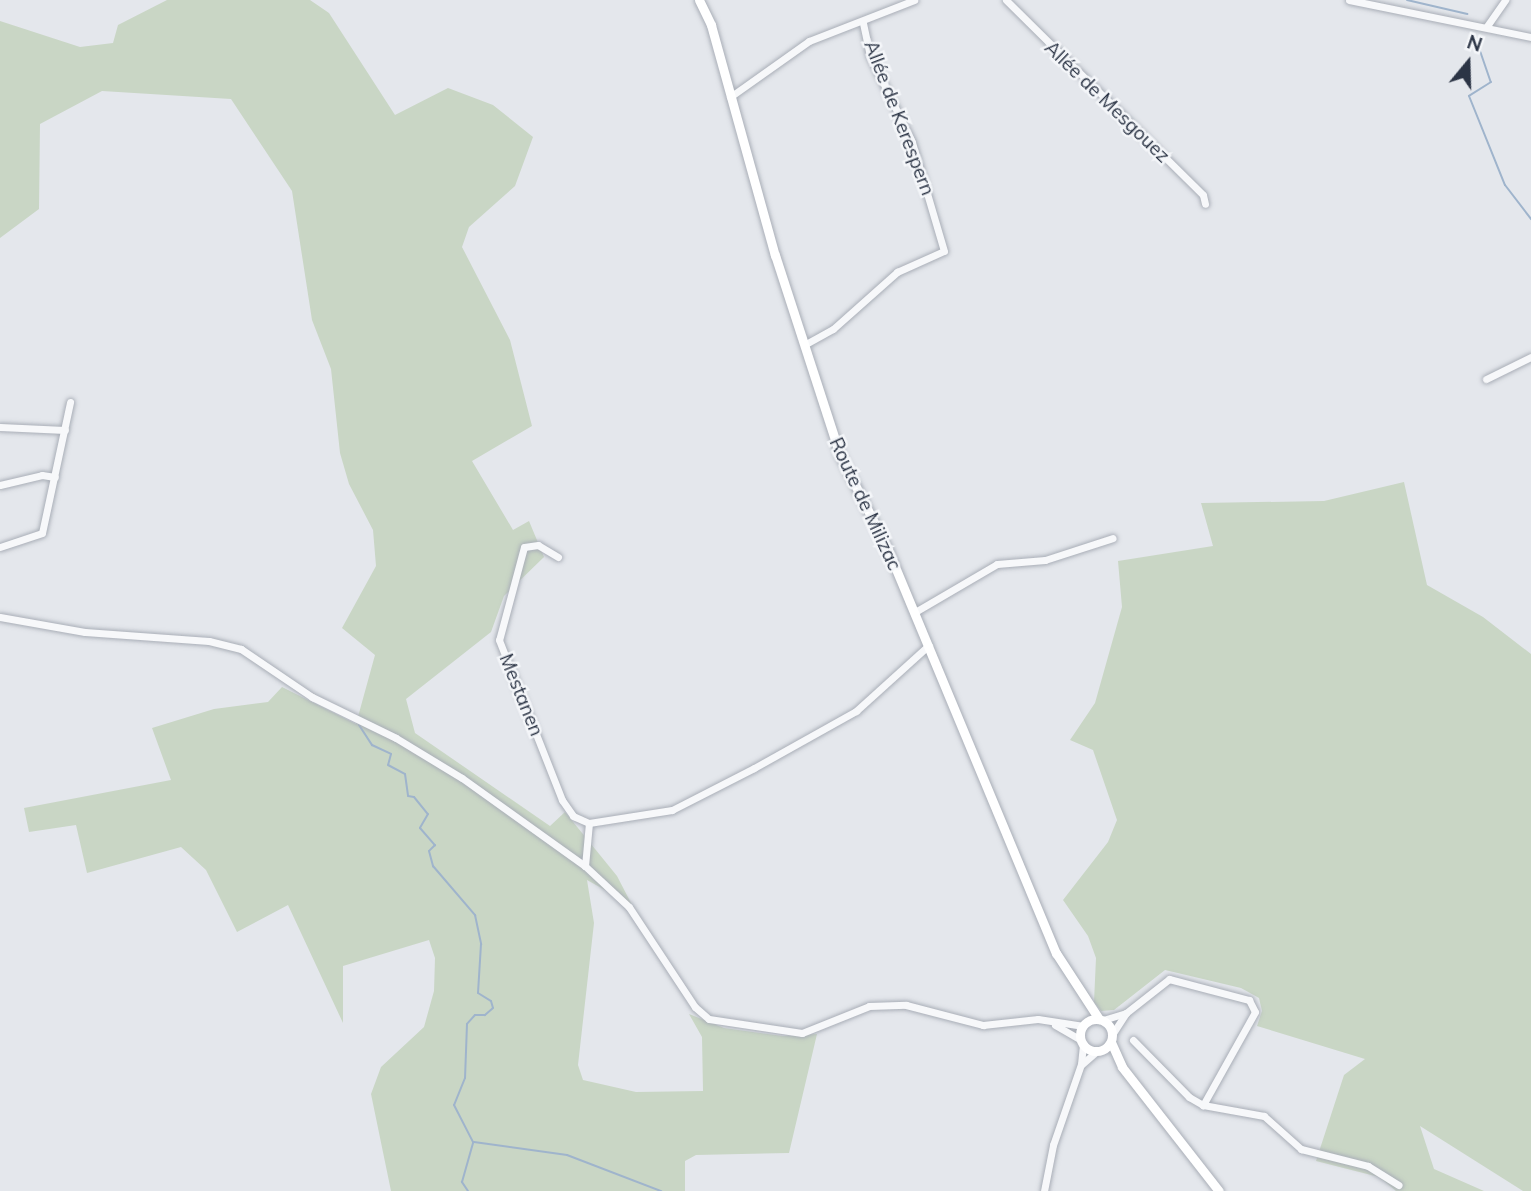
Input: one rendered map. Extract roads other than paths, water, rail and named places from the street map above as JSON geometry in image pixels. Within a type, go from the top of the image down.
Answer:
[{"type":"main road","name":"Route de Milizac","points":[[699,0],[711,25],[804,345],[840,455],[915,612],[1038,911],[1077,990],[1101,1020]]},
{"type":"main road","name":"Route de Milizac","points":[[1077,990],[1083,1025]]},
{"type":"main road","points":[[1122,1067],[1112,1038],[1101,1020],[1083,1025],[1082,1042],[1122,1067],[1219,1191]]},
{"type":"main road","points":[[1099,1051],[1112,1038]]},
{"type":"street","points":[[730,97],[809,41],[837,27],[863,23],[914,0]]},
{"type":"street","name":"Allée de Mesgouez","points":[[1006,0],[1203,195],[1205,204]]},
{"type":"street","points":[[1349,0],[1531,37]]},
{"type":"street","points":[[1487,26],[1505,0]]},
{"type":"street","name":"Allée de Kerespern","points":[[804,345],[833,329],[897,272],[944,250],[912,142],[870,56],[863,23]]},
{"type":"street","points":[[1486,379],[1531,357]]},
{"type":"street","points":[[0,547],[42,533],[70,402]]},
{"type":"street","points":[[0,427],[65,430]]},
{"type":"street","points":[[0,485],[42,475],[55,477]]},
{"type":"street","points":[[915,612],[997,564],[1045,560],[1113,538]]},
{"type":"street","name":"Mestanen","points":[[558,557],[538,545],[524,547],[499,640],[562,800],[573,817],[589,824]]},
{"type":"street","points":[[0,617],[85,632],[209,642],[241,649],[312,697],[397,738],[462,778],[585,866],[629,907],[695,1007],[716,1021],[802,1033],[869,1006],[906,1005],[983,1025],[1048,1021],[1083,1025]]},
{"type":"street","points":[[585,866],[589,824],[672,810],[754,768],[856,711],[929,645]]},
{"type":"street","points":[[1112,1038],[1126,1013],[1169,979],[1253,1003],[1255,1012],[1203,1105]]},
{"type":"street","points":[[1101,1020],[1126,1013]]},
{"type":"street","points":[[1044,1191],[1053,1145],[1081,1064],[1082,1042],[1048,1021]]},
{"type":"street","points":[[1133,1040],[1189,1097],[1203,1105],[1264,1115],[1301,1149],[1368,1166],[1399,1185]]},
{"type":"street","points":[[1081,1064],[1099,1051]]},
{"type":"waterway","points":[[1407,0],[1467,14]]},
{"type":"waterway","points":[[1479,48],[1491,82],[1469,96],[1505,185],[1531,219]]},
{"type":"waterway","points":[[359,725],[372,745],[391,754],[388,765],[405,774],[408,796],[414,797],[428,814],[420,828],[435,845],[429,851],[433,866],[475,915],[481,944],[478,993],[491,1001],[493,1008],[485,1015],[475,1015],[467,1024],[465,1078],[454,1105],[473,1142]]},
{"type":"waterway","points":[[474,1142],[567,1155],[661,1191]]},
{"type":"waterway","points":[[468,1191],[462,1182],[473,1143]]}]
